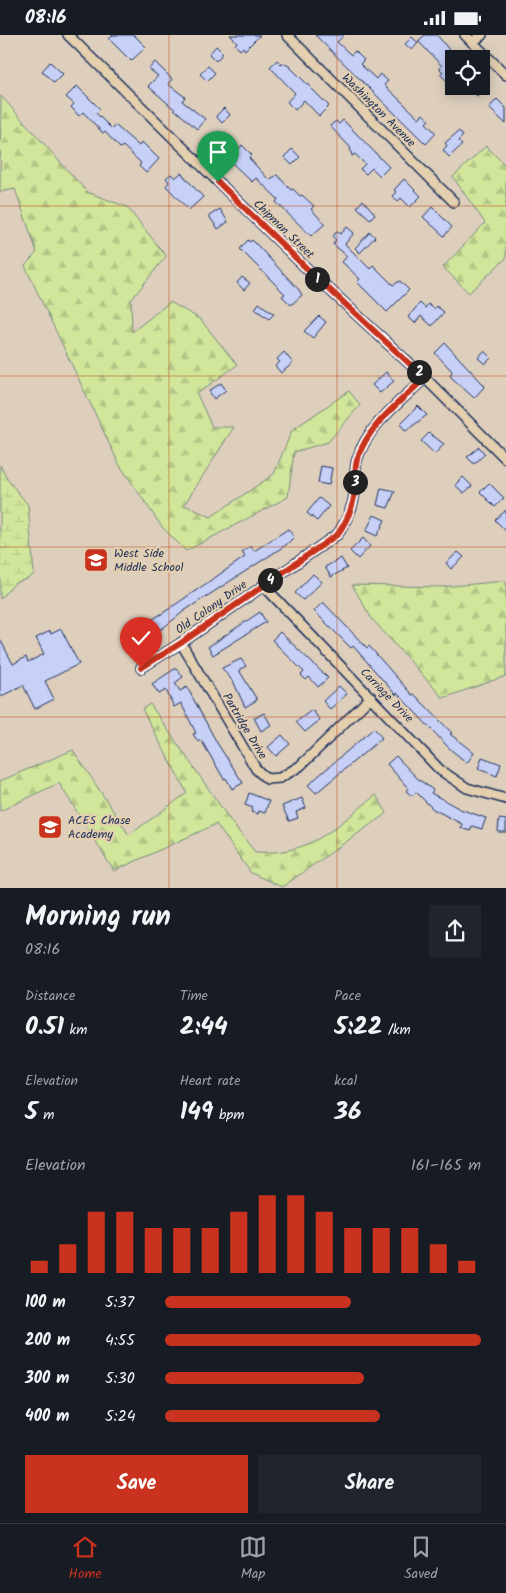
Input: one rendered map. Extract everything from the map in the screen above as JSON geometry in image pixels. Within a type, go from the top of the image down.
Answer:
[{"type":"street","name":"Chipman Street","points":[[68,35],[302,264],[425,378],[506,459]]},
{"type":"street","name":"Washington Avenue","points":[[287,35],[454,202]]},
{"type":"street","points":[[469,38],[482,35]]},
{"type":"street","points":[[469,38],[506,75]]},
{"type":"street","name":"Old Colony Drive","points":[[141,668],[181,643],[338,534],[350,516],[355,491],[356,461],[364,443],[378,423],[425,378]]},
{"type":"street","name":"Carriage Drive","points":[[263,585],[440,770],[467,788],[506,799]]},
{"type":"street","name":"Partridge Drive","points":[[181,643],[256,769],[267,779],[280,778],[300,766],[371,697]]},
{"type":"green space","points":[[1,96],[87,192],[127,207],[166,256],[131,300],[132,332],[170,302],[200,319],[237,365],[197,394],[212,427],[234,427],[184,505],[211,517],[274,474],[292,430],[349,391],[360,405],[328,442],[294,452],[288,497],[186,551],[162,527],[119,464],[25,266],[37,252],[15,189],[0,192]]},
{"type":"green space","points":[[486,146],[506,166],[506,258],[469,293],[443,267],[485,223],[453,177]]},
{"type":"green space","points":[[0,465],[7,479],[28,505],[34,574],[27,579],[15,583],[0,599]]},
{"type":"green space","points":[[506,581],[506,676],[443,698],[372,619],[352,585],[441,587]]},
{"type":"green space","points":[[150,704],[232,823],[255,852],[275,852],[307,844],[334,828],[376,795],[387,813],[282,887],[251,873],[216,824],[114,871],[59,783],[0,811],[0,781],[73,750],[129,835],[187,793],[142,709]]},
{"type":"building","points":[[113,35],[134,35],[146,47],[131,61],[109,39]]},
{"type":"building","points":[[230,35],[260,35],[245,50],[243,47],[240,50],[235,45],[237,42]]},
{"type":"building","points":[[315,35],[344,35],[337,42],[351,55],[355,51],[364,60],[360,64],[376,79],[380,74],[388,81],[384,85],[419,118],[423,114],[429,120],[426,123],[436,133],[426,144]]},
{"type":"building","points":[[425,35],[437,35],[449,50],[445,50],[445,79],[440,74],[443,72],[440,69],[442,66],[418,41]]},
{"type":"building","points":[[412,37],[418,43],[412,50],[405,44]]},
{"type":"building","points":[[216,46],[223,53],[216,61],[209,54]]},
{"type":"building","points":[[277,60],[282,65],[283,63],[289,66],[329,106],[319,116],[304,100],[295,110],[287,102],[295,93],[270,67]]},
{"type":"building","points":[[50,62],[63,74],[54,83],[42,71]]},
{"type":"building","points":[[155,62],[172,79],[168,84],[185,97],[182,101],[205,119],[197,129],[148,86],[158,76],[149,69]]},
{"type":"building","points":[[208,66],[215,73],[207,81],[200,74]]},
{"type":"building","points":[[77,86],[100,109],[96,113],[112,129],[115,125],[139,146],[142,142],[159,159],[146,173],[139,166],[141,163],[123,146],[120,148],[83,112],[79,116],[71,107],[74,104],[66,97]]},
{"type":"building","points":[[497,99],[506,108],[506,124],[489,108]]},
{"type":"building","points":[[224,108],[230,115],[222,123],[216,116]]},
{"type":"building","points":[[343,120],[389,167],[380,176],[372,168],[366,174],[360,169],[365,164],[355,154],[352,156],[350,147],[330,126],[336,121],[339,124]]},
{"type":"building","points":[[459,131],[463,136],[458,141],[462,145],[449,157],[443,150],[447,146],[445,143]]},
{"type":"building","points":[[219,133],[237,151],[242,145],[252,155],[249,158],[269,180],[277,175],[291,190],[293,189],[300,196],[302,195],[314,206],[311,209],[325,224],[311,236],[276,202],[278,199],[256,178],[252,182],[210,142]]},
{"type":"building","points":[[292,149],[300,157],[292,165],[284,157]]},
{"type":"building","points":[[181,173],[203,197],[189,210],[166,186],[169,182],[166,178],[171,174],[175,178]]},
{"type":"building","points":[[404,179],[421,196],[410,207],[401,198],[398,201],[392,196],[396,192],[394,190]]},
{"type":"building","points":[[363,200],[375,214],[370,219],[357,207]]},
{"type":"building","points":[[432,207],[452,227],[444,236],[423,217]]},
{"type":"building","points":[[220,209],[228,222],[218,229],[209,216]]},
{"type":"building","points":[[347,227],[354,233],[345,244],[370,269],[373,265],[393,285],[400,281],[409,290],[387,312],[357,282],[360,279],[342,262],[347,256],[333,244],[336,240],[333,237],[337,231],[341,234]]},
{"type":"building","points":[[370,232],[375,237],[360,253],[355,248]]},
{"type":"building","points":[[248,240],[250,242],[252,240],[299,290],[302,295],[291,305],[282,296],[285,294],[240,249]]},
{"type":"building","points":[[242,277],[250,283],[244,290],[237,283]]},
{"type":"building","points":[[259,303],[274,314],[269,319],[255,309]]},
{"type":"building","points":[[420,303],[425,308],[428,304],[434,309],[436,306],[444,312],[432,326],[421,316],[415,323],[408,317]]},
{"type":"building","points":[[319,316],[326,322],[313,338],[304,331]]},
{"type":"building","points":[[445,343],[485,386],[474,398],[450,376],[452,371],[435,353]]},
{"type":"building","points":[[484,351],[491,358],[485,364],[478,358]]},
{"type":"building","points":[[284,352],[293,363],[281,373],[275,366],[280,362],[277,359]]},
{"type":"building","points":[[386,372],[394,381],[380,393],[372,385]]},
{"type":"building","points":[[221,383],[226,390],[214,399],[209,391]]},
{"type":"building","points":[[418,406],[427,415],[406,431],[400,424]]},
{"type":"building","points":[[429,433],[444,444],[435,454],[421,441]]},
{"type":"building","points":[[479,447],[485,454],[474,464],[467,457]]},
{"type":"building","points":[[321,466],[332,468],[329,485],[318,483]]},
{"type":"building","points":[[463,477],[472,486],[464,493],[455,485]]},
{"type":"building","points":[[489,483],[504,498],[495,507],[480,492]]},
{"type":"building","points":[[381,488],[395,491],[388,508],[377,505]]},
{"type":"building","points":[[319,498],[329,506],[317,521],[307,513]]},
{"type":"building","points":[[506,510],[506,531],[495,520]]},
{"type":"building","points":[[374,515],[385,520],[377,536],[366,531]]},
{"type":"building","points":[[288,529],[294,537],[286,545],[184,611],[163,628],[145,638],[139,627],[163,613],[245,557],[242,552],[251,546],[254,551]]},
{"type":"building","points":[[363,538],[370,546],[358,559],[350,551]]},
{"type":"building","points":[[458,552],[464,557],[451,569],[446,563]]},
{"type":"building","points":[[341,558],[347,568],[331,577],[325,567]]},
{"type":"building","points":[[313,574],[322,582],[303,600],[295,593]]},
{"type":"building","points":[[323,602],[367,648],[369,646],[412,695],[414,694],[452,733],[450,734],[474,753],[467,763],[450,749],[397,693],[396,695],[353,646],[351,648],[314,611]]},
{"type":"building","points":[[260,612],[266,622],[213,655],[208,647]]},
{"type":"building","points":[[61,629],[79,664],[45,681],[54,699],[35,709],[23,685],[0,697],[0,639],[13,664],[26,657],[28,662],[44,654],[36,638],[50,631],[51,634]]},
{"type":"building","points":[[280,632],[328,678],[318,687],[309,677],[306,680],[301,675],[304,672],[272,640]]},
{"type":"building","points":[[241,659],[246,666],[239,670],[257,700],[245,707],[234,683],[222,668]]},
{"type":"building","points":[[176,668],[183,677],[175,683],[180,691],[187,687],[217,743],[243,783],[232,789],[201,740],[198,742],[193,734],[196,733],[181,703],[174,707],[166,690],[159,694],[152,684]]},
{"type":"building","points":[[339,686],[347,694],[330,709],[323,701]]},
{"type":"building","points":[[312,710],[320,720],[305,732],[296,722]]},
{"type":"building","points":[[264,713],[271,725],[261,731],[254,718]]},
{"type":"building","points":[[374,728],[382,738],[316,793],[308,785]]},
{"type":"building","points":[[282,735],[290,744],[276,756],[268,747]]},
{"type":"building","points":[[396,756],[417,778],[433,790],[431,793],[460,809],[486,818],[482,829],[472,826],[470,831],[461,828],[462,824],[433,809],[416,792],[412,796],[406,791],[408,788],[387,764]]},
{"type":"building","points":[[482,757],[501,764],[497,776],[478,769]]},
{"type":"building","points":[[249,793],[269,801],[265,813],[259,811],[258,814],[251,812],[253,808],[245,805]]},
{"type":"building","points":[[302,798],[306,808],[296,812],[298,818],[289,821],[282,806]]},
{"type":"building","points":[[499,819],[506,820],[506,832],[498,832]]},
{"type":"place","name":"West Side Middle School","points":[[96,560]]},
{"type":"place","name":"ACES Chase Academy","points":[[50,827]]},
{"type":"route","points":[[141,668],[181,643],[338,534],[350,516],[355,491],[356,461],[364,443],[378,423],[425,378],[302,264],[218,182]]}]
